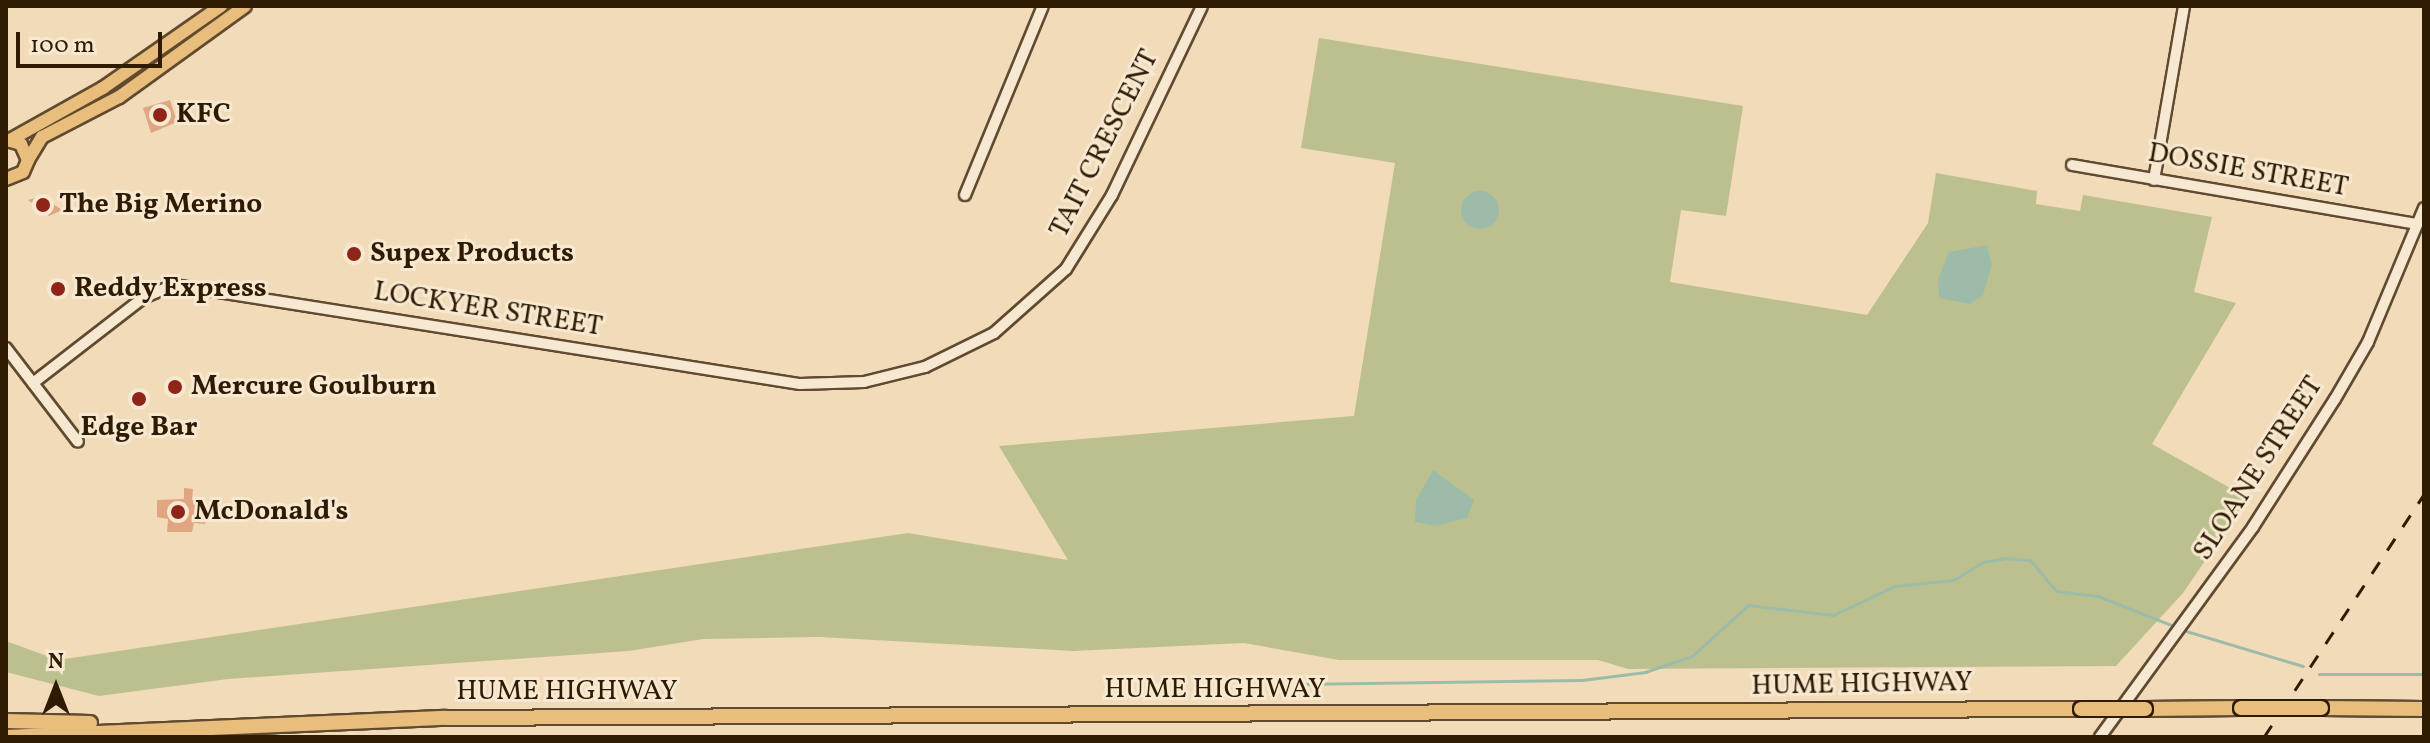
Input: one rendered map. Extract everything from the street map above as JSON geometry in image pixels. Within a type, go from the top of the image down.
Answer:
[{"type":"highway","name":"HUME HIGHWAY","points":[[6,737],[146,726],[446,718],[2424,709]]},
{"type":"highway","points":[[6,721],[146,726]]},
{"type":"main road","points":[[8,140],[84,100],[221,6]]},
{"type":"main road","points":[[7,179],[23,172],[42,137],[119,97],[245,6]]},
{"type":"main road","points":[[8,140],[21,144],[28,160]]},
{"type":"street","points":[[965,195],[1043,6]]},
{"type":"street","name":"TAIT CRESCENT","points":[[962,352],[1031,303],[1088,238],[1202,6]]},
{"type":"street","points":[[2154,180],[2184,6]]},
{"type":"street","name":"DOSSIE STREET","points":[[2072,165],[2417,224]]},
{"type":"street","name":"SLOANE STREET","points":[[2100,737],[2253,527],[2335,399],[2368,342],[2424,208]]},
{"type":"street","name":"LOCKYER STREET","points":[[33,383],[143,298],[174,285],[800,384],[864,382],[962,352]]},
{"type":"street","points":[[6,348],[78,442]]},
{"type":"green space","points":[[1319,38],[1743,106],[1726,216],[1681,210],[1670,282],[1867,315],[1928,223],[1936,173],[2037,191],[2036,204],[2080,211],[2083,195],[2212,217],[2194,292],[2236,303],[2152,444],[2248,498],[2183,593],[2116,666],[1628,669],[1598,660],[1339,660],[1244,643],[1073,651],[820,637],[703,639],[629,651],[228,679],[99,696],[6,672],[6,641],[58,660],[908,533],[1068,560],[999,446],[1354,416],[1395,163],[1301,148]]},
{"type":"shaded area","points":[[1480,191],[1493,197],[1499,210],[1493,223],[1480,229],[1467,223],[1461,210],[1467,197]]},
{"type":"shaded area","points":[[1987,245],[1992,265],[1983,295],[1970,304],[1939,298],[1938,279],[1949,252]]},
{"type":"shaded area","points":[[1433,470],[1474,500],[1467,518],[1435,526],[1415,522],[1416,500]]},
{"type":"building","name":"KFC","points":[[170,100],[177,122],[151,133],[143,108]]},
{"type":"building","name":"The Big Merino","points":[[42,196],[62,210],[49,216],[28,200]]},
{"type":"building","name":"McDonald's","points":[[184,488],[193,489],[192,500],[206,503],[205,524],[194,523],[192,532],[167,532],[168,519],[157,517],[157,500],[184,499]]},
{"type":"waterway","points":[[1296,684],[1582,680],[1645,672],[1692,656],[1748,605],[1833,615],[1895,586],[1953,580],[1983,562],[2005,558],[2030,560],[2056,591],[2098,596],[2171,625]]},
{"type":"waterway","points":[[2186,631],[2303,666]]},
{"type":"waterway","points":[[2319,674],[2424,674]]},
{"type":"railway","points":[[2264,737],[2424,494]]},
{"type":"place","name":"KFC","points":[[160,115]]},
{"type":"place","name":"The Big Merino","points":[[43,205]]},
{"type":"place","name":"Supex Products","points":[[354,254]]},
{"type":"place","name":"Reddy Express","points":[[58,289]]},
{"type":"place","name":"Mercure Goulburn","points":[[175,387]]},
{"type":"place","name":"Edge Bar","points":[[139,399]]},
{"type":"place","name":"McDonald's","points":[[178,512]]}]
